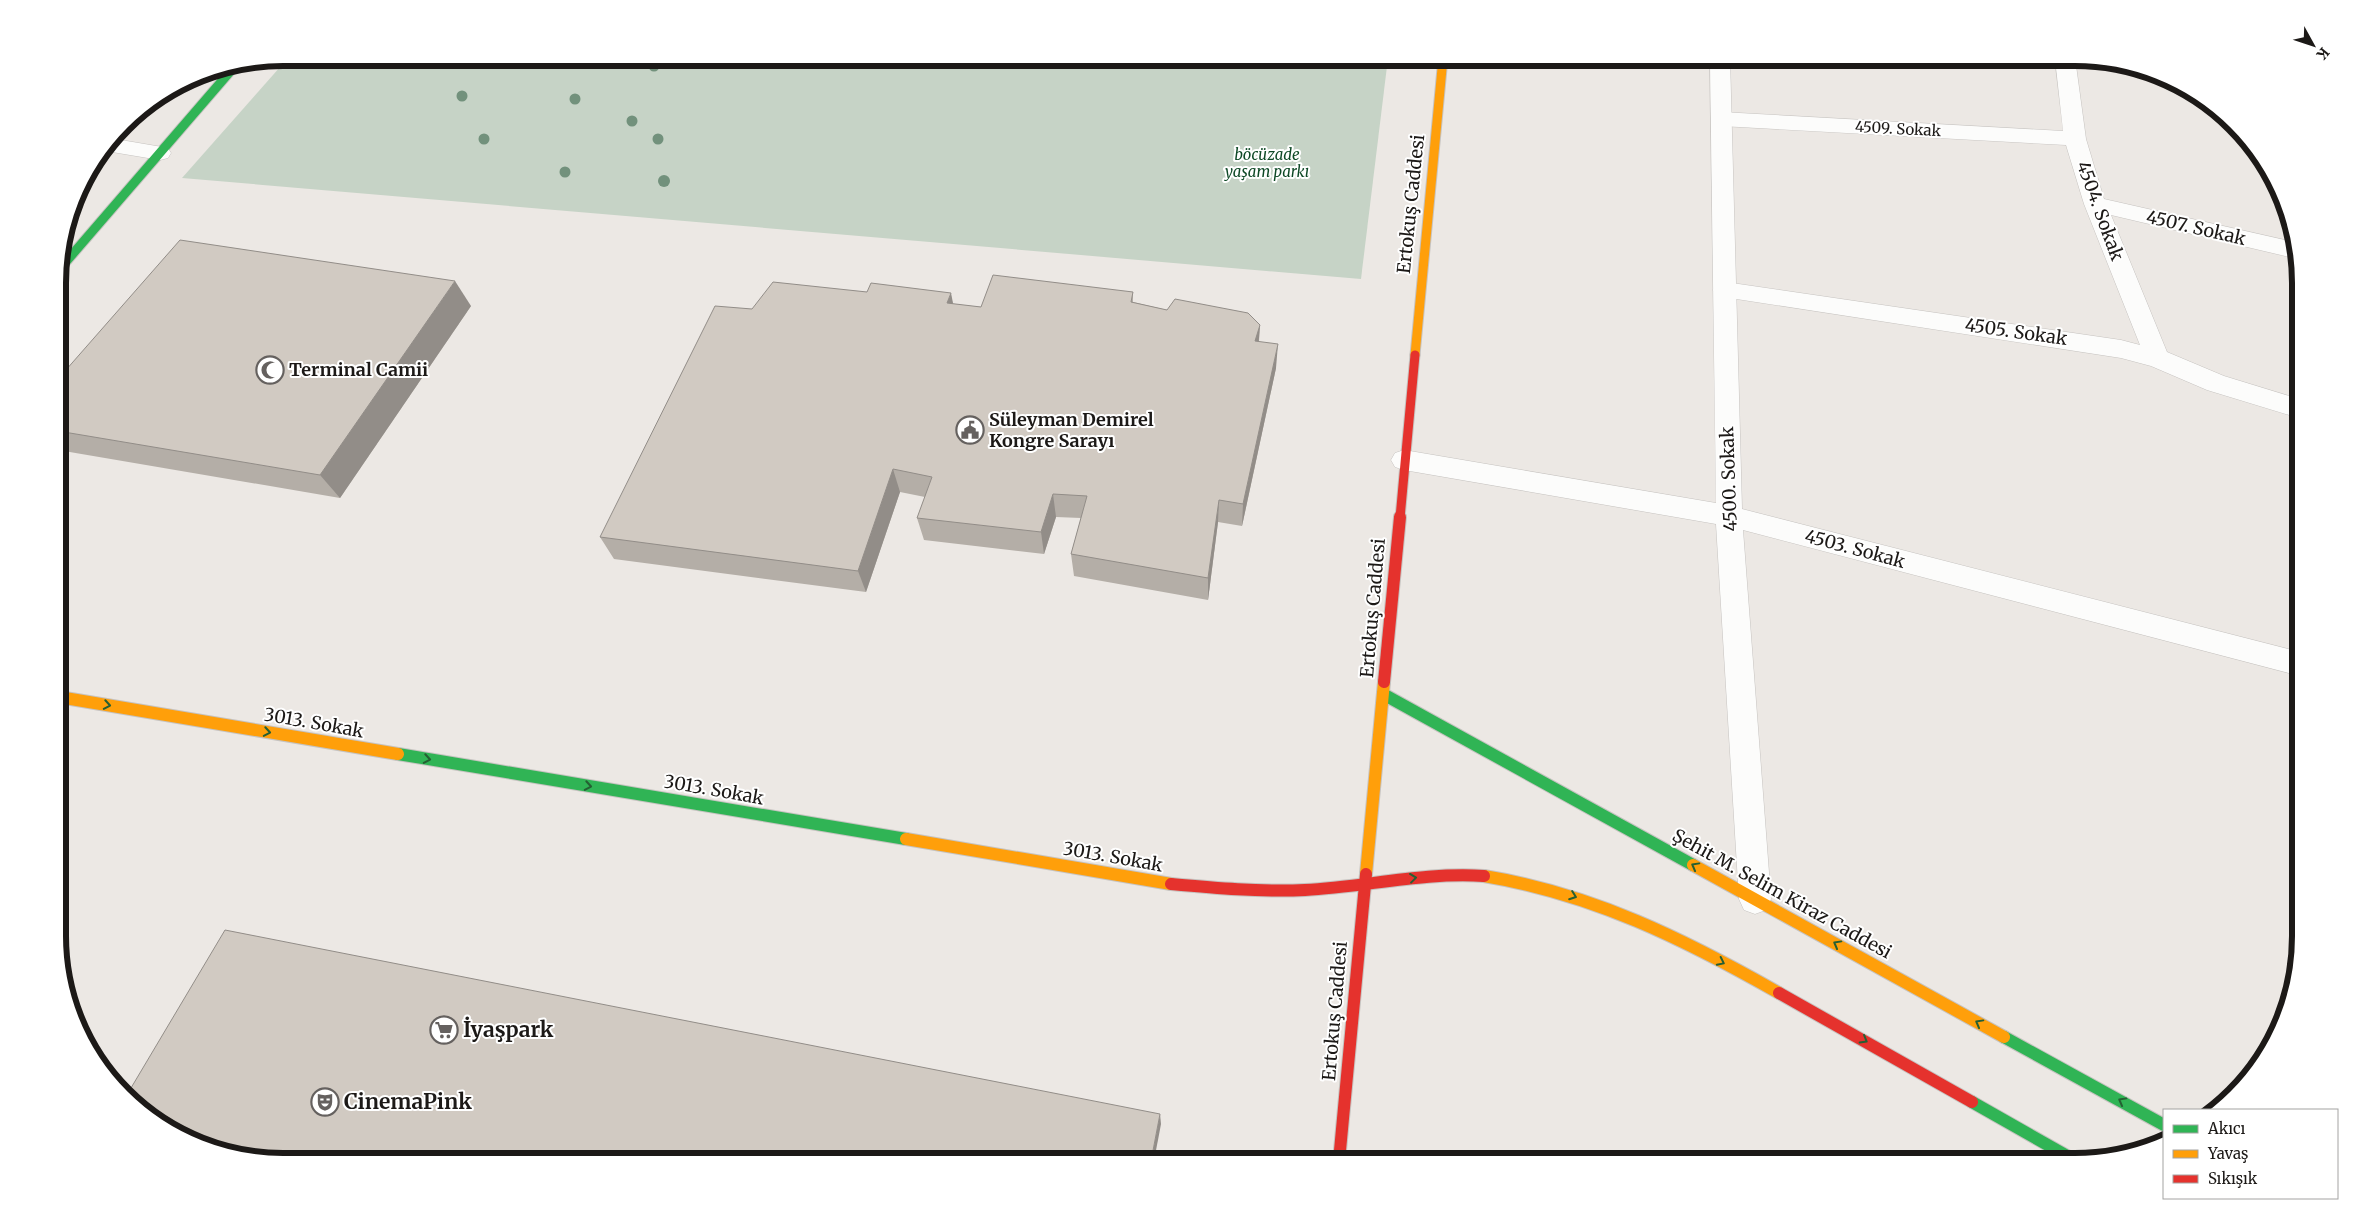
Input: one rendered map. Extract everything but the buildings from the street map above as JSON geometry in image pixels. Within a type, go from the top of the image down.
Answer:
[{"type":"street","name":"Ertokuş Caddesi","points":[[1340,1153],[1442,66]]},
{"type":"street","name":"4500. Sokak","points":[[1720,66],[1729,516],[1755,899]]},
{"type":"street","name":"4504. Sokak","points":[[2066,66],[2075,139],[2095,204],[2157,358]]},
{"type":"street","points":[[68,260],[228,74]]},
{"type":"street","name":"4509. Sokak","points":[[1721,119],[2075,139]]},
{"type":"street","points":[[115,146],[160,153]]},
{"type":"street","name":"4507. Sokak","points":[[2095,204],[2289,249]]},
{"type":"street","name":"4505. Sokak","points":[[1725,290],[2084,342],[2157,358],[2216,383],[2292,407]]},
{"type":"street","name":"4503. Sokak","points":[[1404,460],[1729,516],[2292,662]]},
{"type":"street","name":"Şehit M. Selim Kiraz Caddesi","points":[[1383,694],[2163,1124]]},
{"type":"street","name":"3013. Sokak","points":[[66,698],[1172,884],[1252,891],[1306,890],[1365,884]]},
{"type":"street","points":[[1365,884],[1428,876],[1474,875],[1517,880],[1568,894],[1649,926],[1755,978],[2062,1153]]},
{"type":"green space","name":"böcüzade yaşam parkı","points":[[281,66],[1387,66],[1361,279],[182,178]]},
{"type":"traffic: fast","points":[[68,260],[228,74]]},
{"type":"traffic: fast","points":[[1383,694],[1693,865]]},
{"type":"traffic: fast","points":[[398,754],[906,839]]},
{"type":"traffic: fast","points":[[2004,1037],[2163,1124]]},
{"type":"traffic: fast","points":[[1972,1102],[2062,1153]]},
{"type":"traffic: slow","points":[[1415,355],[1442,66]]},
{"type":"traffic: slow","points":[[1366,874],[1384,682]]},
{"type":"traffic: slow","points":[[66,698],[398,754]]},
{"type":"traffic: slow","points":[[906,839],[1171,884]]},
{"type":"traffic: slow","points":[[1693,865],[2004,1037]]},
{"type":"traffic: slow","points":[[1484,876],[1523,882],[1561,892],[1637,920],[1710,955],[1779,993]]},
{"type":"traffic: jam","points":[[1384,682],[1415,355]]},
{"type":"traffic: jam","points":[[1340,1153],[1366,874]]},
{"type":"traffic: jam","points":[[1171,884],[1238,889],[1305,890],[1439,875],[1462,874],[1484,876]]},
{"type":"traffic: jam","points":[[1779,993],[1972,1102]]},
{"type":"place","name":"Terminal Camii","points":[[270,370]]},
{"type":"place","name":"Süleyman Demirel Kongre Sarayı","points":[[970,430]]},
{"type":"place","name":"İyaşpark","points":[[444,1030]]},
{"type":"place","name":"CinemaPink","points":[[325,1102]]}]
